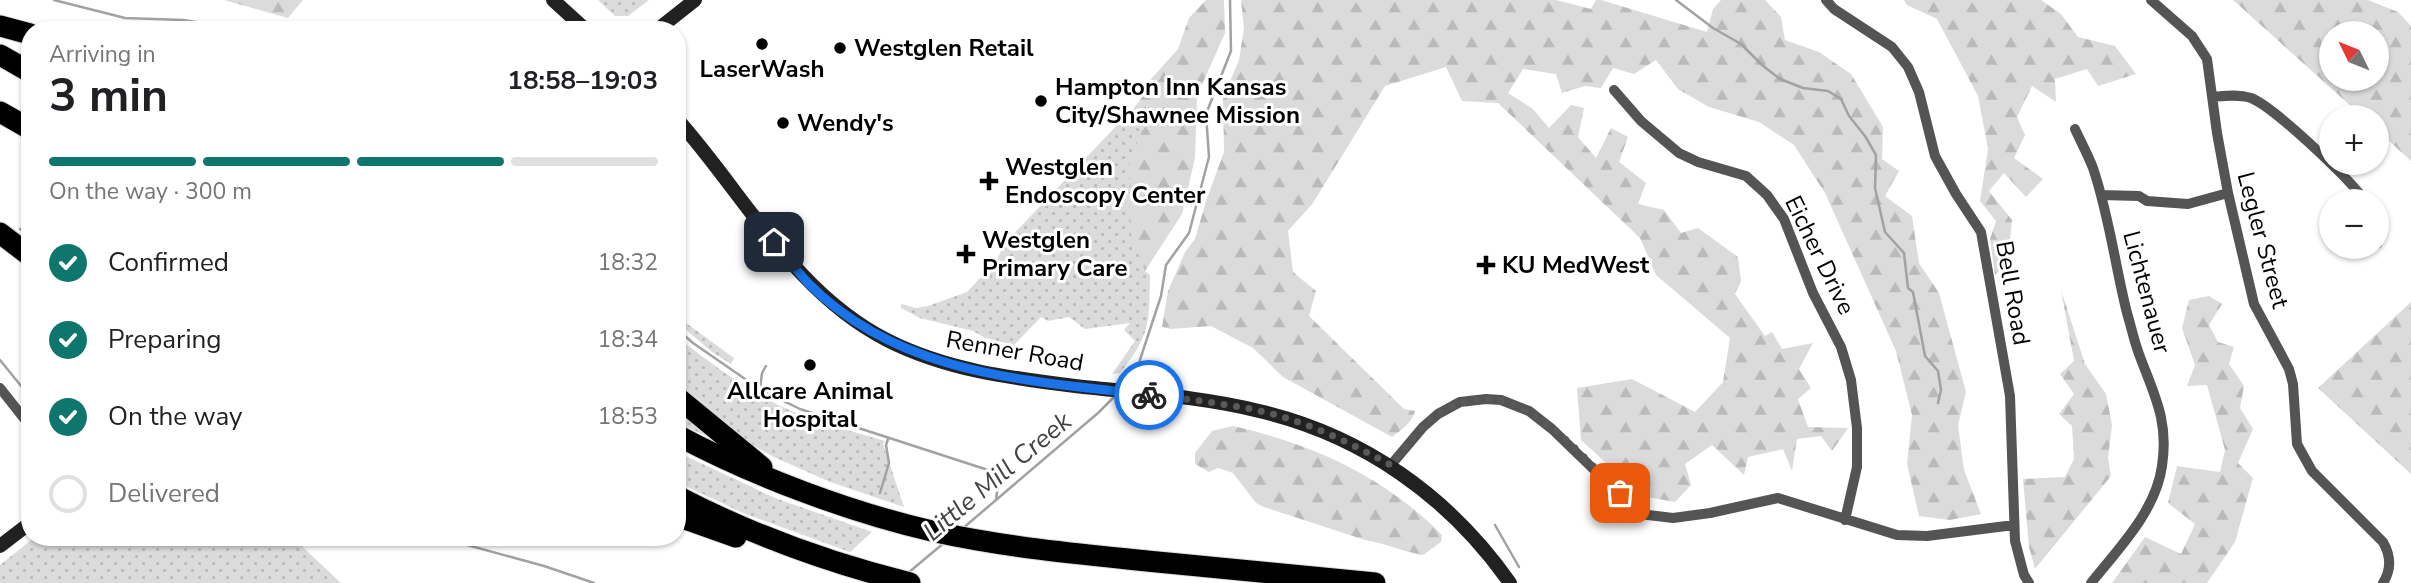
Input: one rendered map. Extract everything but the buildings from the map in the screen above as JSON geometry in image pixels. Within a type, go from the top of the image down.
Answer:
[{"type":"highway","points":[[0,26],[21,32]]},
{"type":"highway","points":[[0,55],[21,67]]},
{"type":"highway","points":[[0,112],[21,124]]},
{"type":"highway","points":[[0,233],[21,249]]},
{"type":"highway","points":[[686,404],[779,481]]},
{"type":"highway","points":[[686,440],[712,454],[779,481],[872,515],[936,532],[1038,548],[1375,583]]},
{"type":"highway","points":[[686,500],[789,547],[910,583]]},
{"type":"highway","points":[[686,519],[760,545],[789,547]]},
{"type":"main road","points":[[553,0],[576,21]]},
{"type":"main road","points":[[668,21],[695,0]]},
{"type":"main road","name":"Renner Road","points":[[686,129],[808,283],[853,319],[883,338],[937,361],[967,370],[1248,408],[1328,433],[1391,465],[1449,512],[1474,537],[1510,583]]},
{"type":"main road","points":[[0,546],[21,530]]},
{"type":"street","name":"Bell Road","points":[[1826,0],[1835,9],[1892,47],[1908,66],[1919,92],[1935,156],[1981,232],[2010,396],[2015,541],[2024,575],[2029,583]]},
{"type":"street","name":"Legler Street","points":[[2151,0],[2192,36],[2207,59],[2228,193],[2254,304],[2289,369],[2293,384],[2295,435],[2301,454],[2312,471],[2383,542],[2389,557],[2389,573],[2383,583]]},
{"type":"street","name":"Eicher Drive","points":[[1614,90],[1641,121],[1679,153],[1698,162],[1746,176],[1767,195],[1784,219],[1808,281],[1842,347],[1851,380],[1857,428],[1857,467],[1845,520]]},
{"type":"street","points":[[2213,97],[2246,97],[2268,107],[2355,189]]},
{"type":"street","name":"Lichtenauer","points":[[2075,129],[2092,165],[2101,195],[2132,330],[2157,399],[2164,431],[2162,468],[2152,499],[2131,533],[2091,583]]},
{"type":"street","points":[[2101,195],[2139,196],[2147,201],[2188,204],[2228,193]]},
{"type":"street","points":[[0,388],[21,415]]},
{"type":"street","points":[[1391,465],[1423,427],[1438,414],[1460,402],[1501,400],[1529,411],[1552,429],[1640,514],[1674,518],[1778,498],[1798,502],[1845,520],[1897,535],[1927,536],[2014,525]]},
{"type":"green space","points":[[224,0],[303,0],[288,18]]},
{"type":"green space","points":[[598,0],[649,0],[628,16],[615,16]]},
{"type":"green space","points":[[1206,0],[1224,0],[1225,33],[1197,96],[1195,158],[1182,214],[1145,271],[1129,228],[1130,161],[1142,131],[1160,108],[1139,102],[1151,79],[1178,49],[1189,18]]},
{"type":"green space","points":[[1241,0],[1556,0],[1591,9],[1596,0],[1601,0],[1707,32],[1713,9],[1721,0],[1765,0],[1781,17],[1785,40],[1819,52],[1851,74],[1883,127],[1882,159],[1899,171],[1885,196],[1912,216],[1919,263],[1939,293],[1966,392],[1958,425],[1964,470],[1981,514],[1950,520],[1919,516],[1907,464],[1912,415],[1896,351],[1825,193],[1794,145],[1759,122],[1709,107],[1678,89],[1656,60],[1634,74],[1613,68],[1601,88],[1585,86],[1562,93],[1556,74],[1523,69],[1508,93],[1533,109],[1549,128],[1571,105],[1584,108],[1578,137],[1596,158],[1611,128],[1628,137],[1619,162],[1646,183],[1638,204],[1664,210],[1681,233],[1698,228],[1738,257],[1741,281],[1735,294],[1765,336],[1772,332],[1782,349],[1813,343],[1799,369],[1811,388],[1798,399],[1808,427],[1848,428],[1832,451],[1821,436],[1797,439],[1792,471],[1783,449],[1748,457],[1744,475],[1712,445],[1685,464],[1691,485],[1675,502],[1642,496],[1581,440],[1577,388],[1632,379],[1695,412],[1723,382],[1730,338],[1656,275],[1640,238],[1498,103],[1462,101],[1446,67],[1385,86],[1313,203],[1288,231],[1293,272],[1316,291],[1309,316],[1404,409],[1415,411],[1406,426],[1392,437],[1283,377],[1253,348],[1211,326],[1171,329],[1162,327],[1168,291],[1185,252],[1195,239],[1224,152],[1223,98],[1239,60],[1244,28]]},
{"type":"green space","points":[[1904,0],[2041,0],[2061,14],[2078,37],[2115,46],[2136,74],[2098,86],[2087,69],[2055,79],[2056,102],[2032,86],[2017,117],[2025,135],[2014,158],[2043,179],[2026,197],[2004,173],[1989,191],[2012,220],[2008,262],[1995,275],[1990,239],[1996,221],[1980,201],[1988,149],[1978,96],[1937,19],[1907,5]]},
{"type":"green space","points":[[2233,0],[2368,0],[2398,12],[2411,26],[2411,161],[2389,141],[2389,105],[2350,105],[2334,91],[2389,91],[2389,21],[2319,21],[2319,77]]},
{"type":"green space","points":[[1139,102],[1160,108],[1143,130],[1145,271],[1150,275],[1149,306],[1143,338],[1120,373],[1112,374],[1135,341],[1124,330],[1130,323],[1085,329],[1069,317],[1048,321],[1041,317],[1014,345],[985,338],[973,331],[920,318],[901,308],[901,304],[916,308],[928,306],[967,292],[997,260],[1004,244]]},
{"type":"green space","points":[[2061,290],[2085,364],[2106,394],[2112,425],[2108,458],[2111,476],[2035,569],[2029,547],[2023,479],[2065,477],[2074,459],[2072,426],[2059,414],[2074,394],[2060,374],[2074,361]]},
{"type":"green space","points":[[2209,296],[2222,304],[2209,325],[2218,342],[2234,347],[2229,364],[2244,386],[2240,408],[2253,429],[2238,463],[2253,478],[2235,542],[2207,583],[2112,583],[2145,537],[2181,554],[2195,524],[2168,503],[2177,466],[2220,472],[2225,450],[2207,385],[2187,386],[2195,365],[2182,328],[2189,300]]},
{"type":"green space","points":[[2411,302],[2411,474],[2318,388]]},
{"type":"green space","points":[[686,323],[734,358],[731,364],[686,330]]},
{"type":"green space","points":[[686,344],[734,379],[780,406],[818,421],[885,441],[883,444],[904,507],[830,482],[752,445],[686,395]]},
{"type":"green space","points":[[686,415],[713,439],[686,427]]},
{"type":"green space","points":[[1233,426],[1291,442],[1371,479],[1420,514],[1442,535],[1441,542],[1423,555],[1416,554],[1365,540],[1256,503],[1233,473],[1218,468],[1209,472],[1195,464],[1195,453],[1212,431]]},
{"type":"green space","points":[[686,456],[775,498],[872,532],[850,552],[743,513],[686,486]]},
{"type":"green space","points":[[24,546],[302,546],[341,583],[0,583],[0,565]]},
{"type":"waterway","points":[[54,0],[125,18],[189,21]]},
{"type":"waterway","name":"Little Mill Creek","points":[[1125,386],[1135,375],[1161,296],[1166,265],[1189,233],[1209,157],[1206,114],[1231,51],[1230,0]]},
{"type":"waterway","points":[[1676,0],[1713,28],[1741,44],[1780,79],[1803,88],[1828,91],[1841,99],[1849,116],[1876,155],[1875,188],[1885,232],[1904,253],[1908,288],[1913,292],[1925,356],[1938,371],[1941,390],[1938,403]]},
{"type":"waterway","points":[[686,337],[761,390],[800,409],[988,470],[998,484],[996,500]]},
{"type":"waterway","points":[[0,360],[21,386]]},
{"type":"waterway","points":[[760,389],[762,373],[766,366]]},
{"type":"waterway","name":"Little Mill Creek","points":[[962,529],[1115,396]]},
{"type":"waterway","points":[[880,493],[889,463],[886,445],[888,439]]},
{"type":"waterway","points":[[1495,525],[1519,567]]},
{"type":"waterway","name":"Little Mill Creek","points":[[908,573],[945,542]]},
{"type":"waterway","points":[[471,546],[594,583]]},
{"type":"way so far","points":[[1149,395],[1227,404],[1293,420],[1328,433],[1391,465],[1431,419],[1449,407],[1472,400],[1501,400],[1529,411],[1620,493]]},
{"type":"place","name":"LaserWash","points":[[762,44]]},
{"type":"place","name":"Westglen Retail","points":[[840,48]]},
{"type":"place","name":"Hampton Inn Kansas City/Shawnee Mission","points":[[1041,101]]},
{"type":"place","name":"Wendy's","points":[[783,123]]},
{"type":"place","name":"Westglen Endoscopy Center","points":[[989,181]]},
{"type":"place","name":"Westglen Primary Care","points":[[966,254]]},
{"type":"place","name":"KU MedWest","points":[[1486,265]]},
{"type":"place","name":"Allcare Animal Hospital","points":[[810,365]]},
{"type":"route","points":[[774,242],[808,283],[837,307],[883,338],[909,351],[967,370],[994,375],[1149,395]]}]
